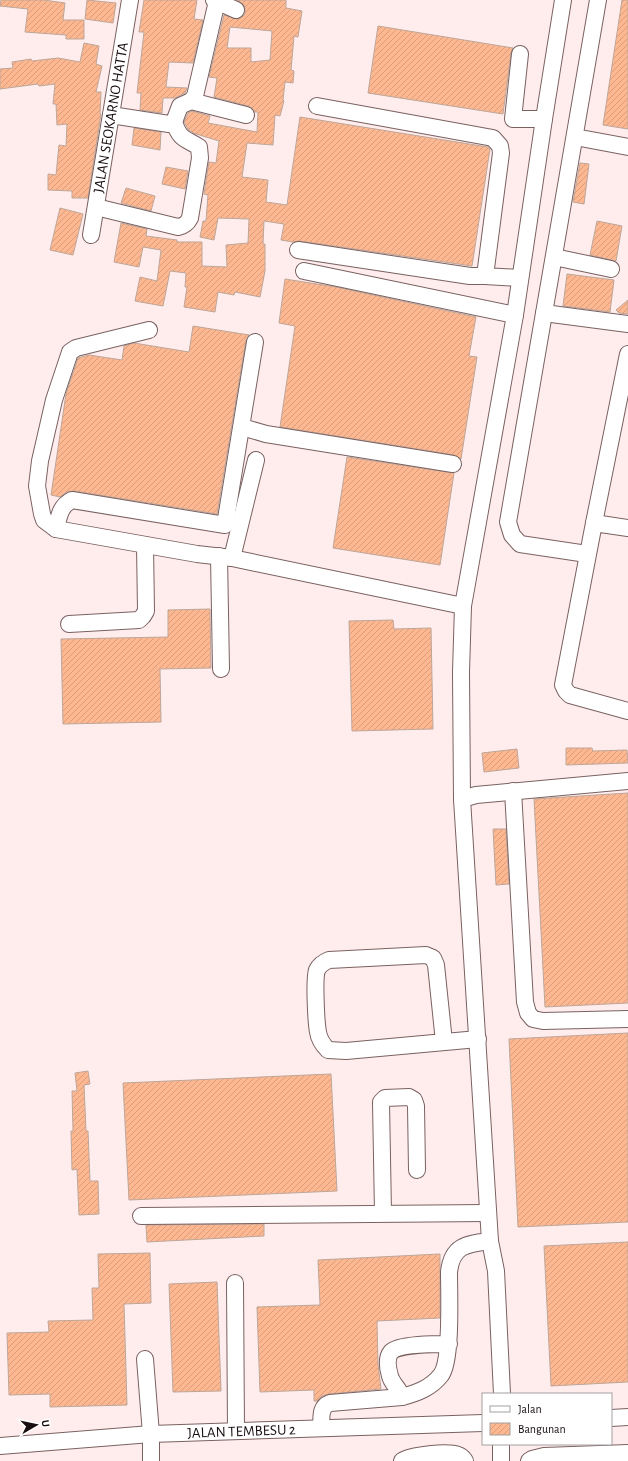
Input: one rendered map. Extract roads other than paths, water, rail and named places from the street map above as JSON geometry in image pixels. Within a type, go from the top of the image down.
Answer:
[{"type":"street","name":"JALAN SEOKARNO HATTA","points":[[91,235],[130,0]]},
{"type":"street","points":[[96,207],[178,227],[187,223],[190,218],[200,150],[199,147],[184,139],[178,133],[174,122],[180,106],[191,101],[195,96],[216,0],[236,10]]},
{"type":"street","points":[[502,1393],[496,1271],[490,1242],[462,799],[461,672],[463,606],[515,314],[519,278],[563,0]]},
{"type":"street","points":[[587,554],[520,544],[512,535],[508,522],[598,0]]},
{"type":"street","points":[[520,54],[513,119],[544,119]]},
{"type":"street","points":[[191,101],[246,115]]},
{"type":"street","points":[[317,106],[493,138],[500,146],[501,153],[485,276]]},
{"type":"street","points":[[111,115],[168,124],[174,122]]},
{"type":"street","points":[[575,137],[628,147]]},
{"type":"street","points":[[298,250],[470,276],[519,278]]},
{"type":"street","points":[[554,257],[611,269]]},
{"type":"street","points":[[304,271],[515,314]]},
{"type":"street","points":[[544,313],[628,324]]},
{"type":"street","points":[[149,330],[76,348],[70,352],[54,400],[40,460],[37,486],[44,520],[56,529],[197,554],[225,557],[463,606]]},
{"type":"street","points":[[56,529],[60,511],[64,504],[72,500],[224,526],[226,524],[255,342]]},
{"type":"street","points":[[628,354],[587,554],[564,685],[570,695],[628,711]]},
{"type":"street","points":[[242,427],[266,434],[452,464]]},
{"type":"street","points":[[221,669],[225,557],[256,460]]},
{"type":"street","points":[[594,523],[628,528]]},
{"type":"street","points":[[69,624],[139,620],[143,616],[146,611],[145,545]]},
{"type":"street","points":[[462,799],[476,795],[628,781]]},
{"type":"street","points":[[513,791],[525,1002],[528,1013],[533,1019],[544,1021],[628,1018]]},
{"type":"street","points":[[444,1042],[436,966],[433,958],[426,955],[329,960],[322,963],[318,968],[315,977],[318,1032],[323,1045],[328,1050],[346,1051],[478,1039]]},
{"type":"street","points":[[383,1213],[382,1102],[384,1098],[409,1097],[414,1100],[416,1106],[417,1170]]},
{"type":"street","points":[[140,1216],[488,1213]]},
{"type":"street","points":[[321,1428],[322,1409],[326,1404],[402,1397],[422,1390],[432,1384],[442,1374],[449,1344],[449,1272],[452,1257],[461,1248],[468,1245],[490,1242]]},
{"type":"street","points":[[235,1283],[236,1430]]},
{"type":"street","points":[[402,1397],[400,1391],[391,1381],[388,1363],[391,1352],[402,1347],[449,1344]]},
{"type":"street","points":[[145,1359],[151,1434],[150,1461]]},
{"type":"street","points":[[612,1418],[628,1417]]},
{"type":"street","name":"JALAN TEMBESU 2","points":[[0,1446],[151,1434],[482,1423]]},
{"type":"street","points":[[501,1445],[501,1461]]},
{"type":"street","points":[[529,1461],[544,1456],[628,1453]]},
{"type":"street","points":[[402,1461],[406,1458],[429,1454],[457,1454],[462,1456],[465,1461]]}]
